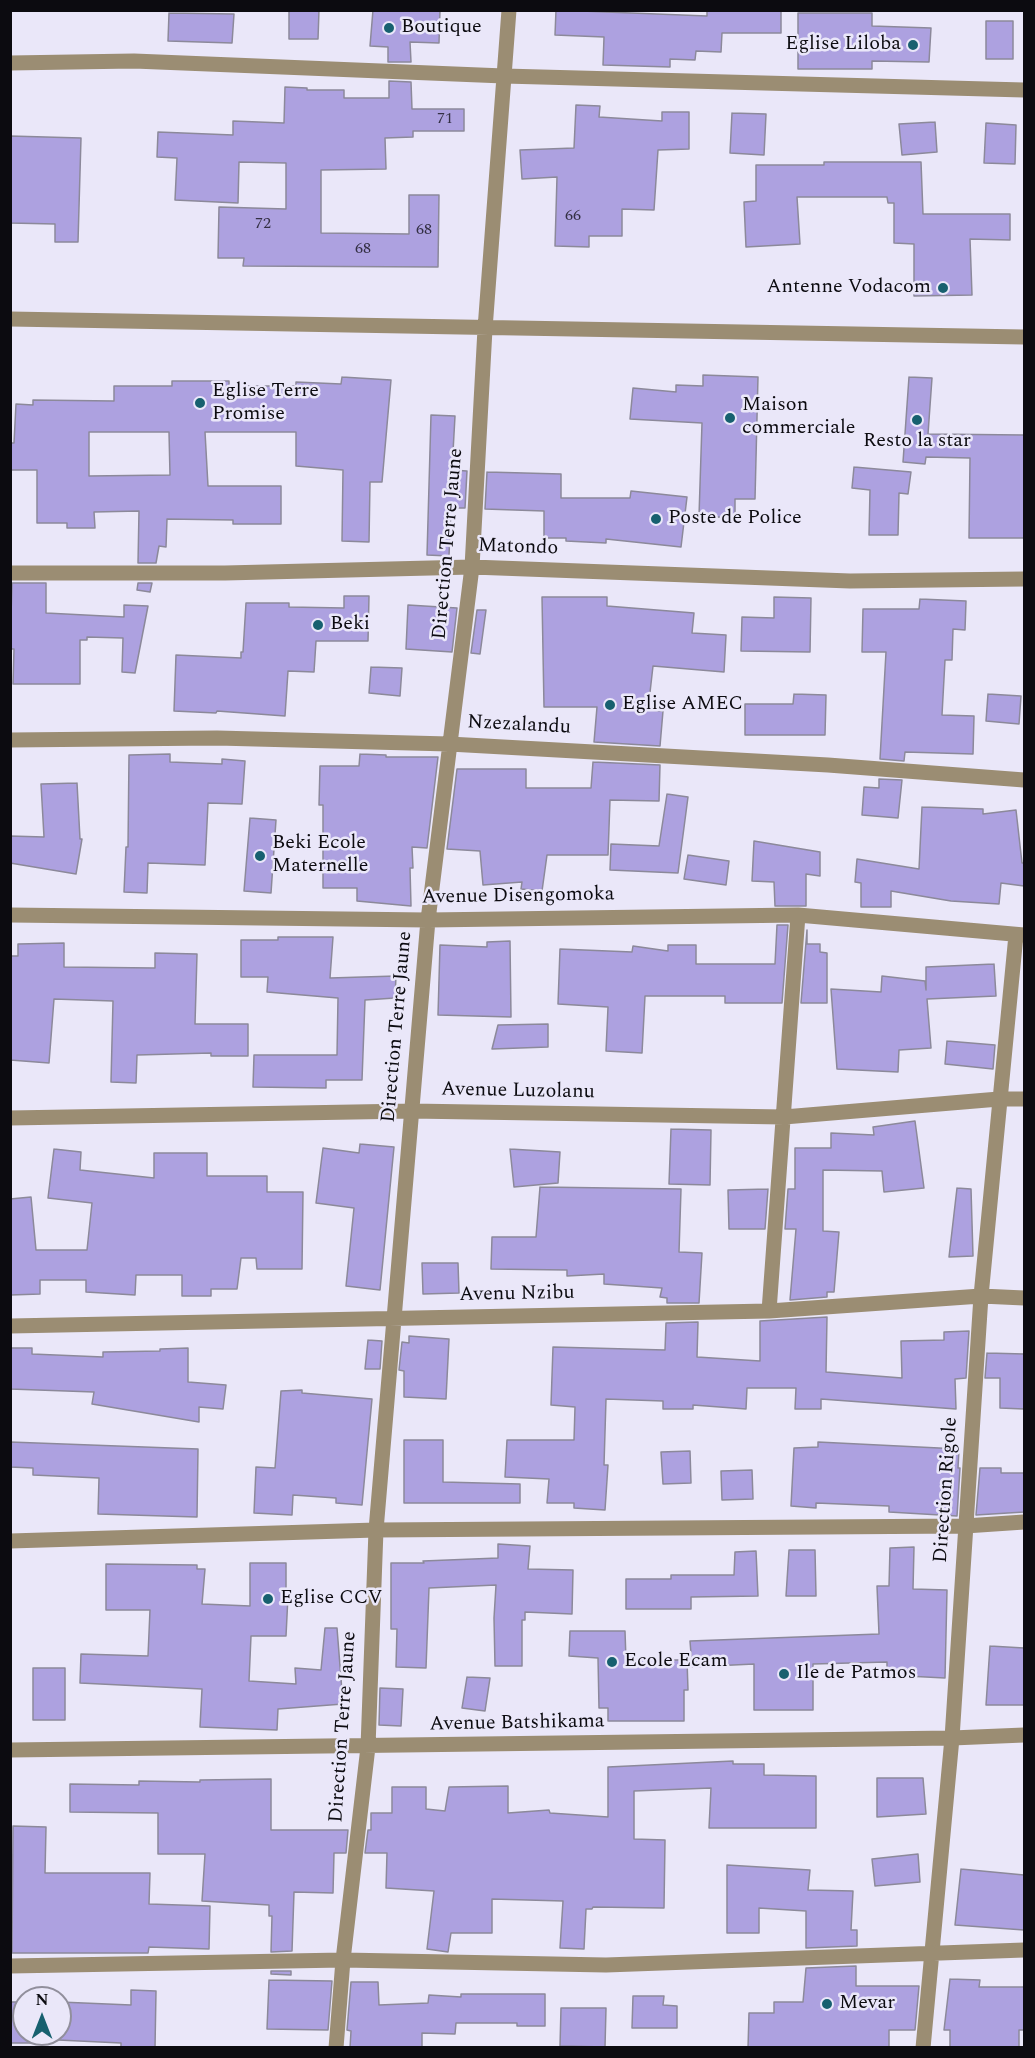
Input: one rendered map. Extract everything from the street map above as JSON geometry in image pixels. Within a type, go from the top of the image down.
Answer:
[{"type":"street","name":"Direction Terre Jaune","points":[[336,2048],[343,1960],[368,1747],[376,1530],[428,920],[471,567],[485,329],[508,10]]},
{"type":"street","points":[[10,63],[134,61],[504,76],[1024,90]]},
{"type":"street","points":[[10,319],[1024,337]]},
{"type":"street","name":"Matondo","points":[[10,573],[225,573],[471,567],[850,581],[1024,579]]},
{"type":"street","name":"Nzezalandu","points":[[10,740],[218,738],[449,744],[828,765],[1024,780]]},
{"type":"street","name":"Avenue Disengomoka","points":[[10,915],[428,920],[798,915],[1020,935]]},
{"type":"street","points":[[770,1311],[798,915]]},
{"type":"street","name":"Direction Rigole","points":[[923,2048],[952,1738],[981,1296],[999,1099],[1020,935]]},
{"type":"street","name":"Avenue Luzolanu","points":[[10,1118],[411,1111],[784,1117],[999,1099],[1024,1099]]},
{"type":"street","name":"Avenu Nzibu","points":[[10,1326],[770,1311],[981,1296],[1024,1298]]},
{"type":"street","points":[[10,1540],[376,1530],[965,1526],[1024,1522]]},
{"type":"street","name":"Avenue Batshikama","points":[[10,1750],[368,1747],[1024,1735]]},
{"type":"street","points":[[10,1966],[343,1960],[606,1965],[1024,1950]]},
{"type":"building","points":[[289,10],[319,10],[318,39],[289,39]]},
{"type":"building","points":[[373,10],[440,10],[439,43],[410,42],[411,62],[388,62],[388,47],[370,46]]},
{"type":"building","points":[[556,10],[707,16],[707,10],[781,10],[781,33],[722,33],[721,52],[696,51],[695,60],[670,59],[670,67],[603,65],[604,37],[555,35]]},
{"type":"building","points":[[169,13],[234,14],[232,43],[168,41]]},
{"type":"building","points":[[798,13],[872,13],[872,26],[931,28],[929,62],[872,61],[872,69],[798,69]]},
{"type":"building","points":[[986,21],[1013,21],[1013,59],[986,59]]},
{"type":"building","points":[[389,81],[411,82],[412,109],[464,109],[464,131],[413,131],[413,137],[385,138],[386,169],[321,170],[321,233],[409,234],[409,195],[439,195],[438,267],[243,266],[244,258],[218,258],[219,207],[286,209],[286,163],[239,162],[238,203],[175,200],[177,158],[157,157],[158,132],[233,135],[233,121],[284,123],[285,87],[307,88],[307,90],[344,90],[344,98],[389,98]]},
{"type":"building","points":[[576,105],[600,106],[599,117],[662,121],[662,112],[689,112],[689,149],[658,150],[654,210],[622,209],[622,236],[589,236],[589,247],[555,246],[557,177],[522,179],[520,150],[574,148]]},
{"type":"building","points":[[732,113],[766,114],[764,155],[730,153]]},
{"type":"building","points":[[935,122],[937,152],[902,155],[899,124]]},
{"type":"building","points":[[986,123],[1016,125],[1015,164],[984,163]]},
{"type":"building","points":[[10,136],[81,138],[78,242],[55,242],[55,224],[10,223]]},
{"type":"building","points":[[824,162],[921,162],[923,214],[1010,214],[1010,240],[970,239],[972,295],[914,296],[914,244],[894,243],[894,203],[888,203],[887,197],[797,197],[800,244],[746,247],[744,202],[756,201],[756,165],[824,165]]},
{"type":"building","points":[[703,375],[758,377],[755,499],[735,499],[735,518],[699,516],[702,423],[630,419],[633,388],[676,392],[676,385],[703,386]]},
{"type":"building","points":[[342,377],[391,380],[382,482],[370,482],[369,542],[342,541],[343,470],[296,466],[296,432],[205,432],[208,486],[281,486],[281,524],[233,524],[233,520],[167,519],[166,547],[159,546],[156,563],[138,563],[139,511],[94,512],[95,528],[67,528],[67,523],[37,523],[37,470],[10,470],[10,443],[14,443],[16,404],[33,405],[33,400],[114,401],[114,386],[172,386],[172,381],[229,381],[229,386],[296,386],[296,382],[341,384]],"holes":[[[89,432],[169,432],[170,475],[89,476]]]},
{"type":"building","points":[[909,377],[932,378],[928,434],[1024,435],[1024,538],[969,538],[970,458],[926,457],[925,464],[903,462]]},
{"type":"building","points":[[431,415],[455,416],[452,470],[467,471],[465,508],[451,508],[449,556],[427,555]]},
{"type":"building","points":[[854,467],[911,472],[908,494],[899,493],[898,535],[869,535],[870,490],[852,488]]},
{"type":"building","points":[[487,472],[561,474],[561,498],[630,498],[631,491],[687,497],[681,547],[606,539],[606,543],[544,538],[544,511],[485,509]]},
{"type":"building","points":[[12,583],[46,583],[46,613],[124,617],[124,605],[148,606],[135,673],[122,672],[123,638],[87,637],[87,640],[80,640],[80,684],[13,684],[14,649],[10,649]]},
{"type":"building","points":[[138,583],[152,583],[150,592],[137,590]]},
{"type":"building","points":[[344,596],[369,596],[368,641],[316,641],[314,672],[288,671],[285,716],[217,711],[216,713],[174,711],[176,655],[241,658],[246,603],[289,603],[289,607],[344,608]]},
{"type":"building","points":[[542,597],[607,597],[607,606],[694,613],[692,633],[726,635],[724,672],[653,666],[648,710],[663,711],[660,746],[594,742],[597,707],[544,707]]},
{"type":"building","points":[[774,597],[811,598],[810,652],[741,651],[742,617],[774,618]]},
{"type":"building","points":[[920,599],[966,601],[965,630],[953,629],[952,660],[945,660],[942,715],[974,716],[973,754],[905,752],[904,761],[880,759],[886,652],[862,652],[863,609],[919,609]]},
{"type":"building","points":[[408,605],[457,608],[452,652],[406,649]]},
{"type":"building","points":[[477,610],[486,610],[480,654],[471,653]]},
{"type":"building","points":[[371,667],[402,668],[400,696],[369,693]]},
{"type":"building","points":[[794,694],[826,695],[825,735],[745,735],[745,704],[793,704]]},
{"type":"building","points":[[988,694],[1021,696],[1019,724],[986,721]]},
{"type":"building","points":[[170,754],[170,762],[222,764],[222,759],[245,761],[242,804],[208,803],[205,865],[148,863],[147,893],[124,892],[126,847],[128,847],[129,755]]},
{"type":"building","points":[[360,754],[386,755],[386,757],[438,757],[427,848],[412,847],[411,906],[357,901],[357,888],[323,888],[323,805],[319,805],[320,766],[359,766]]},
{"type":"building","points":[[593,762],[660,765],[659,801],[610,800],[608,855],[547,855],[542,891],[521,889],[522,882],[483,885],[480,851],[447,849],[457,769],[526,769],[526,788],[591,788]]},
{"type":"building","points":[[879,779],[902,780],[898,818],[862,815],[864,787],[879,788]]},
{"type":"building","points":[[77,783],[80,839],[82,839],[76,874],[10,863],[10,836],[44,837],[41,784]]},
{"type":"building","points":[[667,794],[688,797],[678,873],[610,870],[611,844],[659,846]]},
{"type":"building","points":[[922,807],[983,809],[983,814],[1016,810],[1022,863],[1024,863],[1024,886],[1001,883],[999,904],[951,901],[891,891],[891,907],[861,907],[861,883],[855,882],[857,859],[919,869]]},
{"type":"building","name":"Beki Ecole Maternelle","points":[[250,818],[276,820],[271,893],[244,891]]},
{"type":"building","points":[[754,841],[820,852],[820,876],[806,874],[806,906],[775,906],[774,882],[752,881]]},
{"type":"building","points":[[688,855],[729,861],[726,885],[684,879]]},
{"type":"building","points":[[777,925],[788,925],[782,1003],[725,1003],[725,996],[645,996],[642,1053],[606,1051],[608,1007],[558,1004],[560,949],[632,952],[633,946],[668,951],[668,945],[696,945],[696,964],[775,964]]},
{"type":"building","points":[[807,930],[807,944],[820,944],[820,952],[827,953],[827,1003],[801,1003]]},
{"type":"building","points":[[278,937],[333,937],[330,978],[396,976],[395,998],[365,1000],[362,1080],[326,1080],[326,1088],[253,1087],[254,1055],[337,1055],[338,998],[267,992],[268,977],[241,977],[241,940],[278,940]]},
{"type":"building","points":[[510,941],[511,1017],[438,1015],[440,945],[487,947],[487,942]]},
{"type":"building","points":[[64,943],[64,967],[155,968],[155,953],[197,954],[195,1024],[248,1024],[248,1056],[211,1056],[211,1053],[137,1055],[136,1083],[111,1082],[113,1001],[54,999],[49,1063],[10,1060],[10,956],[18,956],[18,944]]},
{"type":"building","points":[[994,964],[996,996],[927,999],[931,1048],[899,1050],[898,1072],[837,1069],[831,989],[881,992],[882,976],[925,981],[926,990],[926,967]]},
{"type":"building","points":[[548,1024],[548,1047],[492,1049],[498,1025]]},
{"type":"building","points":[[947,1041],[995,1045],[993,1069],[945,1064]]},
{"type":"building","points":[[915,1121],[924,1188],[884,1192],[882,1171],[823,1170],[823,1231],[839,1232],[834,1292],[827,1292],[827,1297],[790,1300],[796,1229],[785,1229],[788,1189],[795,1189],[795,1148],[831,1148],[831,1133],[874,1135],[873,1127]]},
{"type":"building","points":[[671,1129],[711,1130],[710,1185],[669,1184]]},
{"type":"building","points":[[360,1144],[394,1147],[380,1290],[346,1286],[354,1208],[316,1203],[323,1148],[359,1153]]},
{"type":"building","points":[[54,1149],[81,1152],[80,1170],[154,1178],[154,1153],[207,1153],[207,1176],[267,1176],[267,1192],[303,1192],[302,1269],[257,1269],[256,1258],[241,1258],[237,1289],[211,1289],[211,1296],[182,1296],[182,1275],[136,1275],[135,1295],[86,1292],[86,1280],[40,1280],[40,1294],[10,1295],[10,1199],[31,1197],[36,1250],[87,1250],[92,1203],[48,1198]]},
{"type":"building","points":[[510,1149],[560,1152],[558,1183],[514,1187]]},
{"type":"building","points":[[540,1187],[681,1189],[679,1252],[702,1253],[699,1303],[667,1303],[667,1298],[660,1297],[662,1288],[604,1284],[604,1274],[567,1276],[567,1270],[491,1269],[492,1237],[536,1237]]},
{"type":"building","points":[[957,1188],[971,1189],[973,1256],[949,1257]]},
{"type":"building","points":[[768,1189],[765,1229],[729,1229],[728,1190]]},
{"type":"building","points":[[422,1263],[458,1263],[459,1293],[423,1294]]},
{"type":"building","points":[[827,1317],[826,1372],[902,1378],[901,1341],[944,1340],[944,1332],[969,1331],[966,1378],[955,1379],[956,1409],[821,1399],[821,1409],[795,1409],[796,1388],[747,1388],[746,1409],[693,1405],[693,1409],[663,1409],[663,1401],[606,1399],[604,1465],[608,1465],[605,1510],[574,1508],[574,1503],[547,1503],[549,1479],[505,1477],[507,1440],[574,1440],[575,1407],[551,1405],[553,1347],[665,1350],[666,1323],[698,1322],[697,1357],[760,1361],[760,1321]]},
{"type":"building","points":[[409,1336],[449,1339],[446,1399],[404,1397],[404,1371],[399,1370],[402,1342],[409,1343]]},
{"type":"building","points":[[368,1340],[382,1341],[380,1369],[365,1369]]},
{"type":"building","points":[[10,1348],[32,1348],[32,1354],[103,1357],[103,1352],[188,1348],[188,1382],[226,1385],[223,1409],[199,1407],[199,1422],[92,1404],[94,1392],[10,1389]]},
{"type":"building","points":[[987,1353],[1024,1354],[1024,1409],[1000,1408],[1000,1378],[985,1378]]},
{"type":"building","points":[[302,1390],[302,1393],[372,1399],[362,1505],[336,1503],[336,1498],[293,1495],[292,1515],[254,1513],[256,1467],[275,1468],[281,1391]]},
{"type":"building","points":[[404,1440],[443,1440],[443,1482],[520,1484],[520,1503],[404,1503]]},
{"type":"building","points":[[10,1442],[198,1449],[197,1517],[98,1514],[99,1478],[33,1475],[33,1468],[10,1467]]},
{"type":"building","points":[[818,1442],[959,1449],[957,1516],[889,1512],[889,1506],[816,1503],[816,1508],[791,1506],[794,1448],[818,1447]]},
{"type":"building","points":[[690,1451],[691,1483],[663,1484],[661,1452]]},
{"type":"building","points":[[980,1468],[1001,1468],[1001,1473],[1024,1473],[1024,1512],[976,1515]]},
{"type":"building","points":[[752,1470],[753,1499],[722,1500],[721,1471]]},
{"type":"building","points":[[498,1544],[530,1546],[528,1569],[573,1570],[572,1614],[525,1612],[525,1620],[522,1620],[522,1666],[495,1666],[496,1585],[429,1588],[426,1668],[396,1667],[397,1629],[391,1629],[391,1563],[498,1558]]},
{"type":"building","points":[[914,1547],[913,1589],[947,1590],[945,1678],[887,1675],[887,1662],[813,1664],[813,1710],[754,1710],[754,1664],[692,1667],[690,1641],[879,1634],[877,1586],[889,1586],[890,1548]]},
{"type":"building","points":[[789,1550],[815,1550],[816,1596],[786,1596]]},
{"type":"building","points":[[756,1551],[758,1596],[691,1597],[691,1609],[626,1609],[626,1579],[671,1579],[671,1575],[734,1575],[735,1552]]},
{"type":"building","points":[[250,1563],[286,1563],[286,1596],[288,1596],[286,1636],[251,1636],[249,1681],[296,1684],[295,1668],[321,1670],[325,1628],[337,1628],[343,1704],[278,1709],[277,1730],[200,1727],[202,1689],[80,1683],[81,1654],[148,1656],[150,1610],[106,1610],[106,1564],[197,1565],[197,1569],[205,1569],[202,1604],[250,1606]]},
{"type":"building","points":[[570,1631],[625,1631],[626,1660],[687,1660],[688,1690],[684,1690],[684,1721],[608,1721],[608,1708],[599,1708],[598,1658],[569,1656]]},
{"type":"building","points":[[990,1646],[1024,1648],[1024,1705],[986,1705]]},
{"type":"building","points":[[33,1668],[65,1668],[65,1720],[33,1720]]},
{"type":"building","points":[[467,1677],[490,1678],[485,1711],[462,1708]]},
{"type":"building","points":[[380,1688],[403,1689],[401,1726],[379,1725]]},
{"type":"building","points":[[733,1761],[733,1764],[764,1764],[764,1775],[816,1776],[816,1828],[709,1828],[711,1788],[634,1791],[634,1839],[665,1840],[664,1908],[593,1907],[586,1909],[584,1949],[560,1948],[563,1901],[492,1899],[492,1933],[451,1933],[448,1952],[427,1949],[434,1891],[386,1888],[387,1853],[365,1853],[368,1830],[371,1830],[371,1813],[392,1813],[392,1787],[426,1787],[426,1809],[445,1811],[449,1787],[508,1786],[508,1813],[549,1810],[550,1813],[608,1817],[608,1767]]},
{"type":"building","points":[[877,1778],[923,1778],[926,1814],[877,1817]]},
{"type":"building","points":[[271,1779],[271,1830],[348,1830],[346,1853],[334,1853],[333,1893],[294,1892],[292,1951],[271,1952],[272,1916],[269,1916],[269,1905],[202,1901],[205,1854],[158,1854],[158,1813],[70,1812],[70,1784],[139,1785],[139,1781],[200,1782],[200,1780]]},
{"type":"building","points":[[13,1826],[46,1827],[45,1873],[150,1873],[149,1904],[210,1906],[209,1949],[149,1947],[148,1953],[12,1953]]},
{"type":"building","points":[[918,1854],[920,1882],[875,1886],[872,1859]]},
{"type":"building","points":[[727,1865],[810,1870],[808,1890],[853,1891],[851,1930],[857,1930],[857,1946],[806,1948],[806,1911],[759,1908],[759,1933],[727,1933]]},
{"type":"building","points":[[961,1869],[1024,1875],[1024,1930],[955,1925]]},
{"type":"building","points":[[856,1966],[856,1986],[919,1986],[915,2030],[889,2030],[889,2048],[748,2048],[749,2013],[774,2013],[774,2002],[803,2002],[806,1968]]},
{"type":"building","points":[[271,1971],[291,1971],[291,1975],[271,1974]]},
{"type":"building","points":[[950,1979],[980,1980],[979,1987],[1024,1987],[1024,2030],[1019,2030],[1019,2048],[950,2048],[950,2030],[944,2030]]},
{"type":"building","points":[[269,1980],[332,1981],[328,2030],[267,2029]]},
{"type":"building","points":[[351,1982],[378,1982],[379,2005],[428,2003],[429,1995],[461,1997],[461,1994],[545,1994],[545,2026],[517,2026],[517,2023],[456,2023],[455,2034],[422,2033],[422,2048],[350,2048],[351,2031],[347,2030]]},
{"type":"building","points":[[131,1990],[156,1991],[155,2048],[121,2048],[121,2043],[72,2041],[72,2003],[131,2005]]},
{"type":"building","points":[[633,1996],[664,1996],[663,2005],[677,2006],[677,2028],[632,2028]]},
{"type":"building","points":[[10,2002],[12,2002],[12,2043],[10,2043]]},
{"type":"building","points":[[561,2008],[606,2008],[605,2047],[560,2046]]},
{"type":"place","name":"Boutique","points":[[389,28]]},
{"type":"place","name":"Eglise Liloba","points":[[913,45]]},
{"type":"place","name":"Antenne Vodacom","points":[[943,288]]},
{"type":"place","name":"Eglise Terre Promise","points":[[200,403]]},
{"type":"place","name":"Maison commerciale","points":[[730,418]]},
{"type":"place","name":"Resto la star","points":[[917,420]]},
{"type":"place","name":"Poste de Police","points":[[656,519]]},
{"type":"place","name":"Beki","points":[[318,625]]},
{"type":"place","name":"Eglise AMEC","points":[[610,705]]},
{"type":"place","name":"Beki Ecole Maternelle","points":[[260,856]]},
{"type":"place","name":"Eglise CCV","points":[[268,1599]]},
{"type":"place","name":"Ecole Ecam","points":[[612,1662]]},
{"type":"place","name":"Ile de Patmos","points":[[784,1674]]},
{"type":"place","name":"Mevar","points":[[827,2004]]}]
